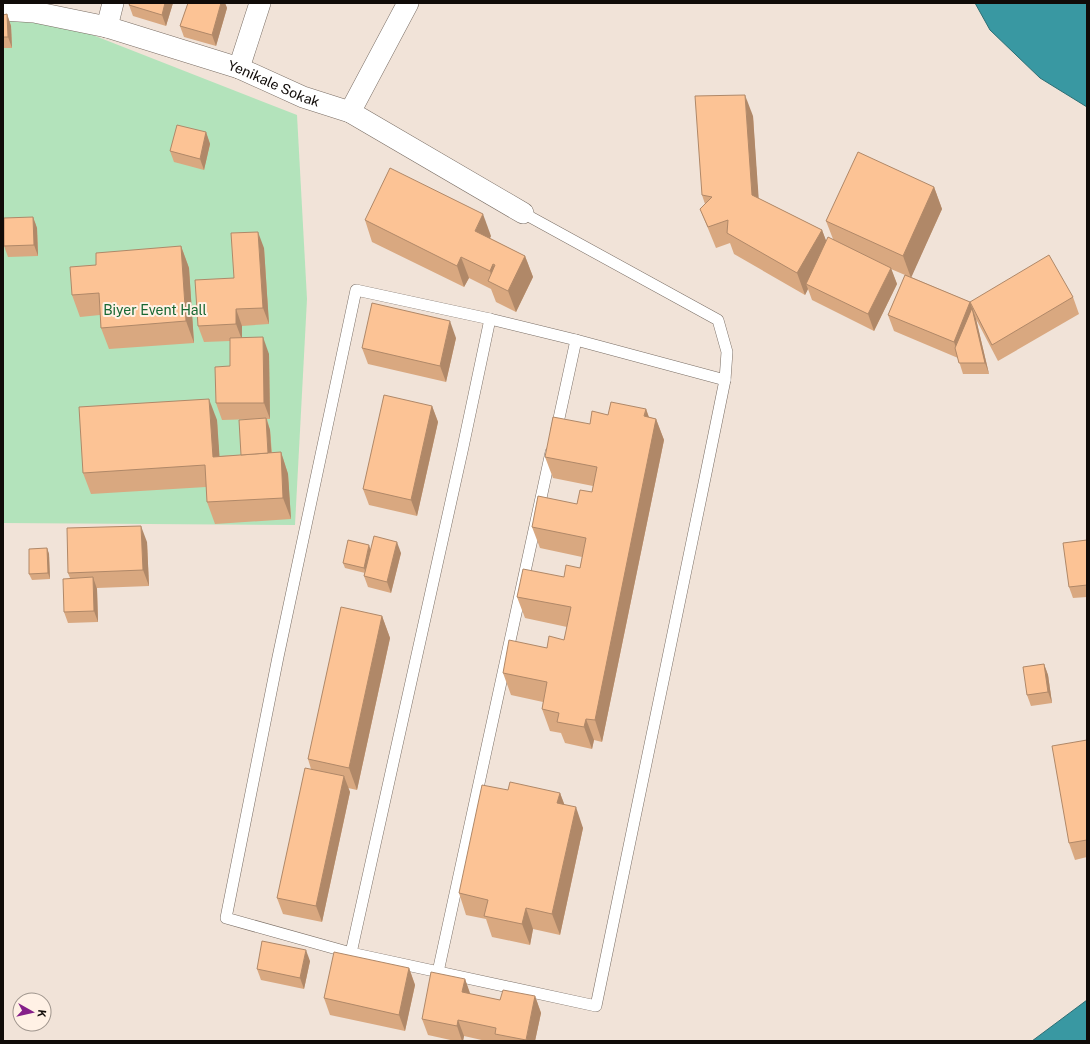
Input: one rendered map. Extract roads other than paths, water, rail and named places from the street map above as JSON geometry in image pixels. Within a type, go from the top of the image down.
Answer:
[{"type":"street","points":[[107,27],[113,3]]},
{"type":"street","points":[[239,68],[260,3]]},
{"type":"street","points":[[350,112],[408,3]]},
{"type":"street","name":"Yenikale Sokak","points":[[3,10],[34,12],[107,27],[239,68],[303,97],[350,112],[523,213]]},
{"type":"lane","points":[[523,213],[718,320],[727,352],[725,380],[596,1006],[351,953],[226,918],[278,657],[356,290],[576,340],[725,380]]},
{"type":"lane","points":[[351,953],[490,320]]},
{"type":"lane","points":[[438,972],[576,340]]},
{"type":"water","points":[[975,3],[1087,3],[1087,107],[1040,78],[990,30]]},
{"type":"water","points":[[1087,1000],[1087,1041],[1032,1041]]},
{"type":"park label","name":"Biyer Event Hall","points":[[155,310]]}]
